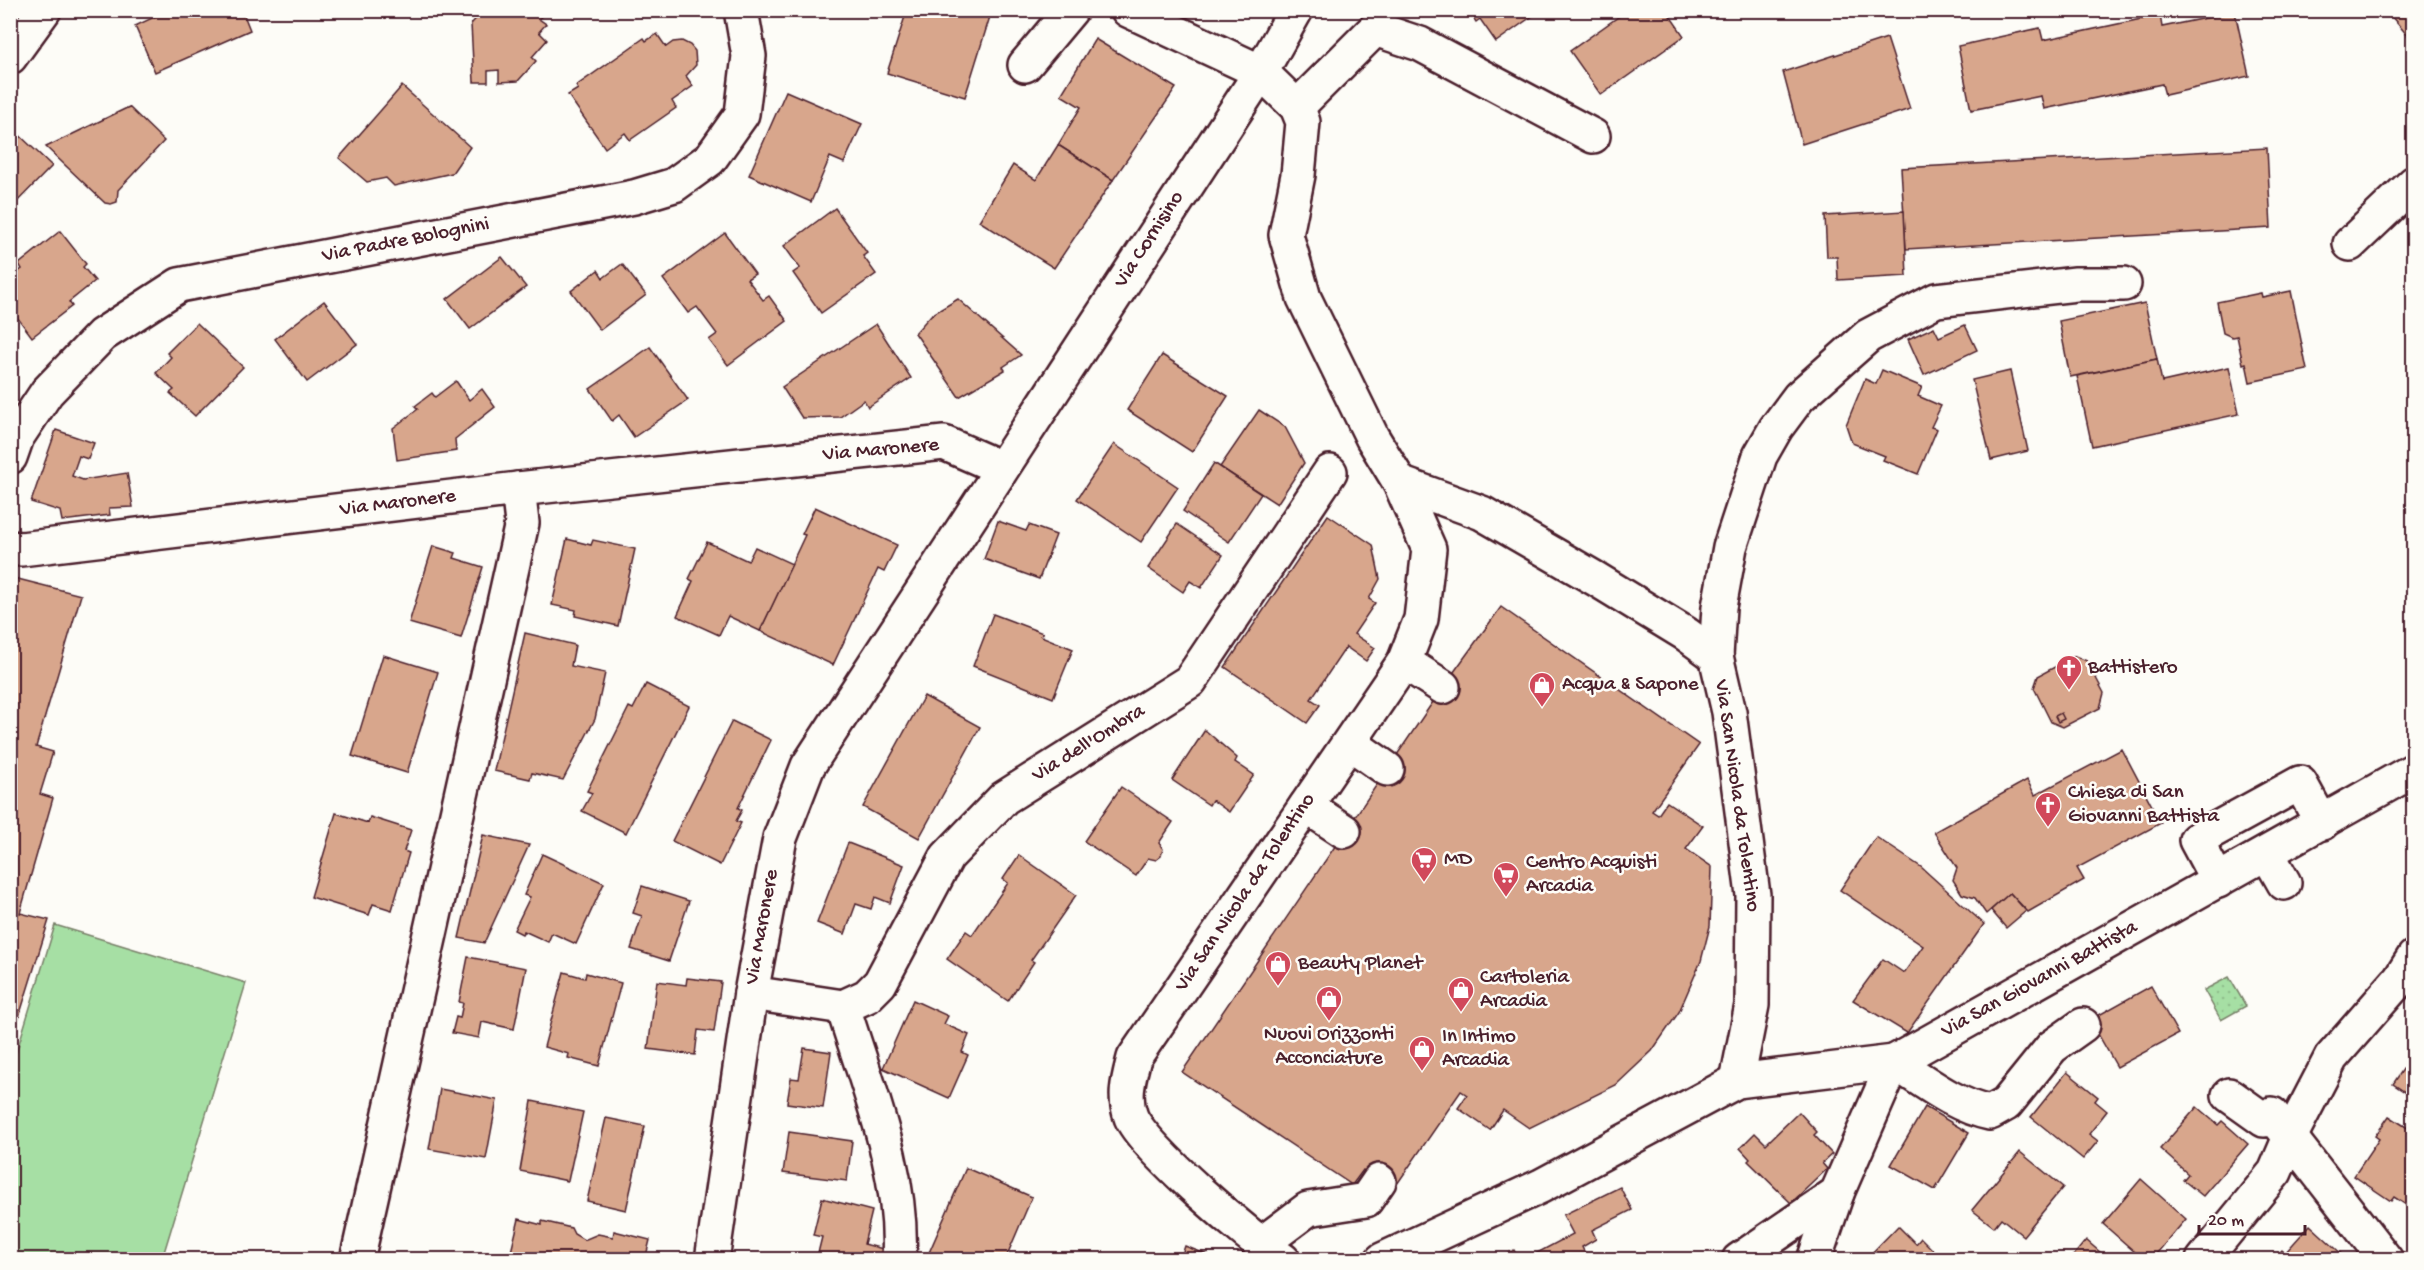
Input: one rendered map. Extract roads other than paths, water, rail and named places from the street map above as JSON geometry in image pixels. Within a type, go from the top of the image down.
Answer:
[{"type":"street","points":[[10,57],[44,10]]},
{"type":"street","name":"Via Padre Bolognini","points":[[10,457],[17,437],[54,384],[102,335],[178,285],[622,199],[674,185],[710,159],[741,114],[749,56],[741,10]]},
{"type":"street","points":[[1025,65],[1071,10]]},
{"type":"street","points":[[1128,10],[1261,72],[1297,107],[1386,20],[1420,44],[1593,136]]},
{"type":"street","name":"Via Cornisino","points":[[1001,468],[1261,72],[1296,10]]},
{"type":"street","name":"Via San Nicola da Tolentino","points":[[1271,1252],[1148,1142],[1132,1117],[1126,1089],[1134,1058],[1404,662],[1421,619],[1429,549],[1400,483],[1372,437],[1304,298],[1286,235],[1298,174],[1303,122],[1297,107]]},
{"type":"street","points":[[2350,244],[2414,183]]},
{"type":"street","points":[[1716,656],[1719,607],[1730,547],[1760,456],[1799,397],[1868,336],[1936,300],[2076,285],[2124,284]]},
{"type":"street","name":"Via Maronere","points":[[10,548],[33,548],[518,489],[944,443],[1001,468],[808,766],[780,838],[751,993],[712,1260]]},
{"type":"street","name":"Via dell'Ombra","points":[[843,1006],[867,996],[880,983],[947,856],[1004,798],[1190,681],[1330,472]]},
{"type":"street","name":"Via San Nicola da Tolentino","points":[[1400,483],[1482,513],[1606,585],[1686,634],[1716,656],[1729,712],[1753,896],[1752,1005],[1737,1081]]},
{"type":"street","points":[[357,1260],[522,523],[518,489]]},
{"type":"street","points":[[1404,662],[1443,687]]},
{"type":"street","points":[[1350,743],[1387,769]]},
{"type":"street","name":"Via San Giovanni Battista","points":[[1894,1062],[2414,770]]},
{"type":"street","points":[[2218,881],[2196,840],[2300,783],[2322,823]]},
{"type":"street","points":[[1306,806],[1344,831]]},
{"type":"street","points":[[2267,853],[2284,883]]},
{"type":"street","points":[[2203,1260],[2275,1172],[2281,1125],[2331,1058],[2400,978],[2414,957]]},
{"type":"street","points":[[751,993],[843,1006],[891,1164],[901,1229],[899,1260]]},
{"type":"street","points":[[1382,1260],[1541,1186],[1737,1081],[1894,1062],[1947,1096],[1974,1110],[1990,1113],[2006,1104],[2052,1047],[2083,1025]]},
{"type":"street","points":[[1814,1260],[1837,1193],[1894,1062]]},
{"type":"street","points":[[2229,1095],[2264,1120],[2281,1125],[2386,1260]]},
{"type":"street","points":[[1271,1252],[1308,1209],[1366,1200],[1379,1181]]},
{"type":"street","points":[[1739,1260],[1837,1193]]},
{"type":"place","name":"Battistero","points":[[2069,691]]},
{"type":"place","name":"Acqua & Sapone","points":[[1542,708]]},
{"type":"place","name":"Chiesa di San Giovanni Battista","points":[[2048,828]]},
{"type":"place","name":"MD","points":[[1424,883]]},
{"type":"place","name":"Centro Acquisti Arcadia","points":[[1506,898]]},
{"type":"place","name":"Beauty Planet","points":[[1278,987]]},
{"type":"place","name":"Cartoleria Arcadia","points":[[1461,1013]]},
{"type":"place","name":"Nuovi Orizzonti Acconciature","points":[[1329,1022]]},
{"type":"place","name":"In Intimo Arcadia","points":[[1422,1072]]}]
